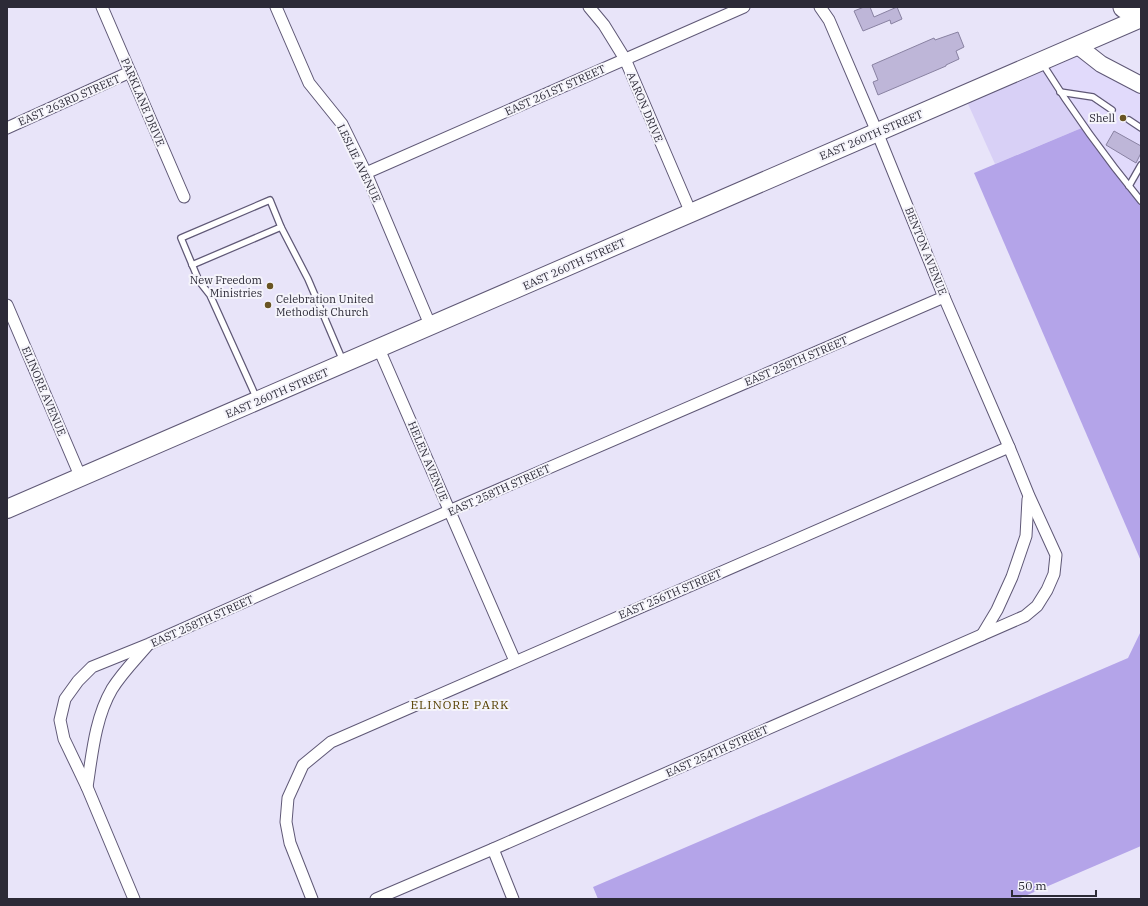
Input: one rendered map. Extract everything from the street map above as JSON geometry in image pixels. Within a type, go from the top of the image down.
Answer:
[{"type":"highway","points":[[1124,7],[1141,18]]},
{"type":"main road","name":"EAST 260TH STREET","points":[[7,509],[431,327],[1141,18]]},
{"type":"street","name":"PARKLANE DRIVE","points":[[102,7],[184,197]]},
{"type":"street","name":"LESLIE AVENUE","points":[[276,7],[309,83],[342,124],[366,172],[431,327]]},
{"type":"street","name":"AARON DRIVE","points":[[589,7],[604,25],[625,59],[691,213]]},
{"type":"street","name":"EAST 261ST STREET","points":[[366,172],[744,7]]},
{"type":"street","name":"BENTON AVENUE","points":[[820,7],[829,20],[878,132],[944,297],[1009,447],[1028,496],[1056,555],[1054,574],[1047,590]]},
{"type":"street","points":[[1078,46],[1100,64],[1141,85]]},
{"type":"street","name":"EAST 263RD STREET","points":[[7,128],[130,72]]},
{"type":"street","name":"EAST 258TH STREET","points":[[87,787],[64,739],[60,720],[65,699],[78,681],[92,667],[149,644],[450,511],[944,297]]},
{"type":"street","name":"ELINORE AVENUE","points":[[7,305],[81,478]]},
{"type":"street","name":"HELEN AVENUE","points":[[379,349],[515,661]]},
{"type":"street","name":"EAST 256TH STREET","points":[[312,899],[290,843],[286,822],[288,798],[303,766],[331,742],[1009,447]]},
{"type":"street","name":"BENTON AVENUE","points":[[982,635],[997,610],[1012,577],[1026,536],[1028,496]]},
{"type":"street","name":"EAST 254TH STREET","points":[[376,899],[493,850],[1025,616],[1037,606],[1047,590]]},
{"type":"street","points":[[134,899],[87,787],[94,742],[101,716],[112,690],[149,644]]},
{"type":"street","points":[[493,850],[513,899]]},
{"type":"lane","points":[[1041,62],[1103,154],[1141,201]]},
{"type":"lane","points":[[1060,92],[1093,97],[1112,110]]},
{"type":"lane","points":[[1129,120],[1141,128]]},
{"type":"lane","points":[[1129,186],[1141,165]]},
{"type":"lane","points":[[258,401],[210,295],[200,281],[192,265],[182,238],[270,200],[308,279],[344,364]]},
{"type":"lane","points":[[192,265],[282,227]]},
{"type":"shaded area","points":[[1068,50],[1141,85],[1141,201],[1041,62]]},
{"type":"shaded area","points":[[1041,62],[1084,127],[995,164],[964,95]]},
{"type":"shaded area","points":[[1084,127],[1141,201],[1141,561],[974,173]]},
{"type":"shaded area","points":[[1141,631],[1141,846],[1018,899],[598,899],[593,887],[1128,658]]},
{"type":"building","points":[[864,7],[870,7],[874,17],[897,7],[902,19],[891,24],[890,20],[863,31],[854,11]]},
{"type":"building","points":[[958,32],[964,47],[956,51],[959,59],[878,95],[873,82],[878,80],[872,65],[934,38],[935,40]]},
{"type":"building","points":[[1114,131],[1141,146],[1141,153],[1136,163],[1106,145]]},
{"type":"place","name":"Shell","points":[[1123,118]]},
{"type":"place","name":"New Freedom Ministries","points":[[270,286]]},
{"type":"place","name":"Celebration United Methodist Church","points":[[268,305]]},
{"type":"district","name":"ELINORE PARK","points":[[460,704]]}]
